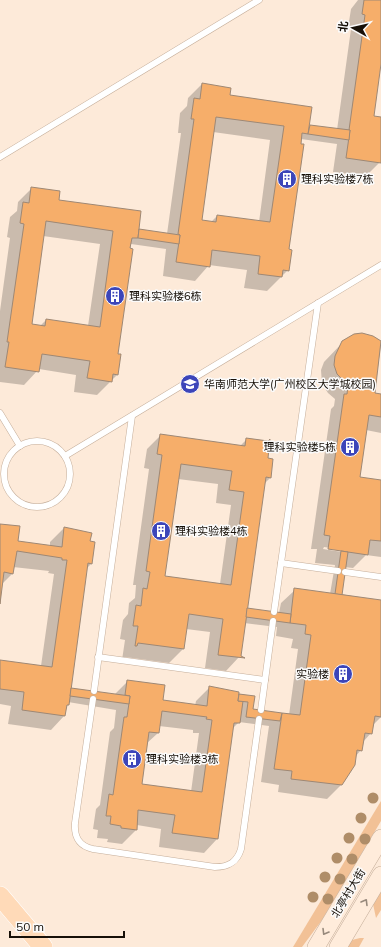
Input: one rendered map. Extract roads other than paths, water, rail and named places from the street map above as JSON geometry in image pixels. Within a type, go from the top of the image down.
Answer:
[{"type":"main road","name":"北亭村大街","points":[[316,947],[381,838]]},
{"type":"main road","name":"北亭村大街","points":[[338,947],[381,875]]},
{"type":"main road","points":[[0,896],[43,947]]},
{"type":"lane","points":[[0,157],[260,0]]},
{"type":"lane","points":[[65,456],[381,265]]},
{"type":"lane","points":[[274,612],[318,303]]},
{"type":"lane","points":[[0,413],[20,446]]},
{"type":"lane","points":[[94,691],[132,416]]},
{"type":"lane","points":[[36,441],[44,442],[59,450],[65,456],[70,474],[65,491],[51,503],[43,506],[25,504],[11,494],[4,477],[8,459],[20,446],[36,441]]},
{"type":"lane","points":[[281,563],[381,577]]},
{"type":"lane","points":[[261,710],[273,620]]},
{"type":"lane","points":[[98,657],[265,680]]},
{"type":"lane","points":[[93,699],[74,830],[77,840],[84,846],[93,849],[215,866],[226,866],[234,862],[241,849],[259,719]]},
{"type":"place","name":"理科实验楼7栋","points":[[287,179]]},
{"type":"place","name":"理科实验楼6栋","points":[[115,296]]},
{"type":"place","name":"华南师范大学(广州校区大学城校园)","points":[[190,384]]},
{"type":"place","name":"理科实验楼5栋","points":[[350,447]]},
{"type":"place","name":"理科实验楼4栋","points":[[161,531]]},
{"type":"place","name":"实验楼","points":[[343,674]]},
{"type":"place","name":"理科实验楼3栋","points":[[132,759]]}]
